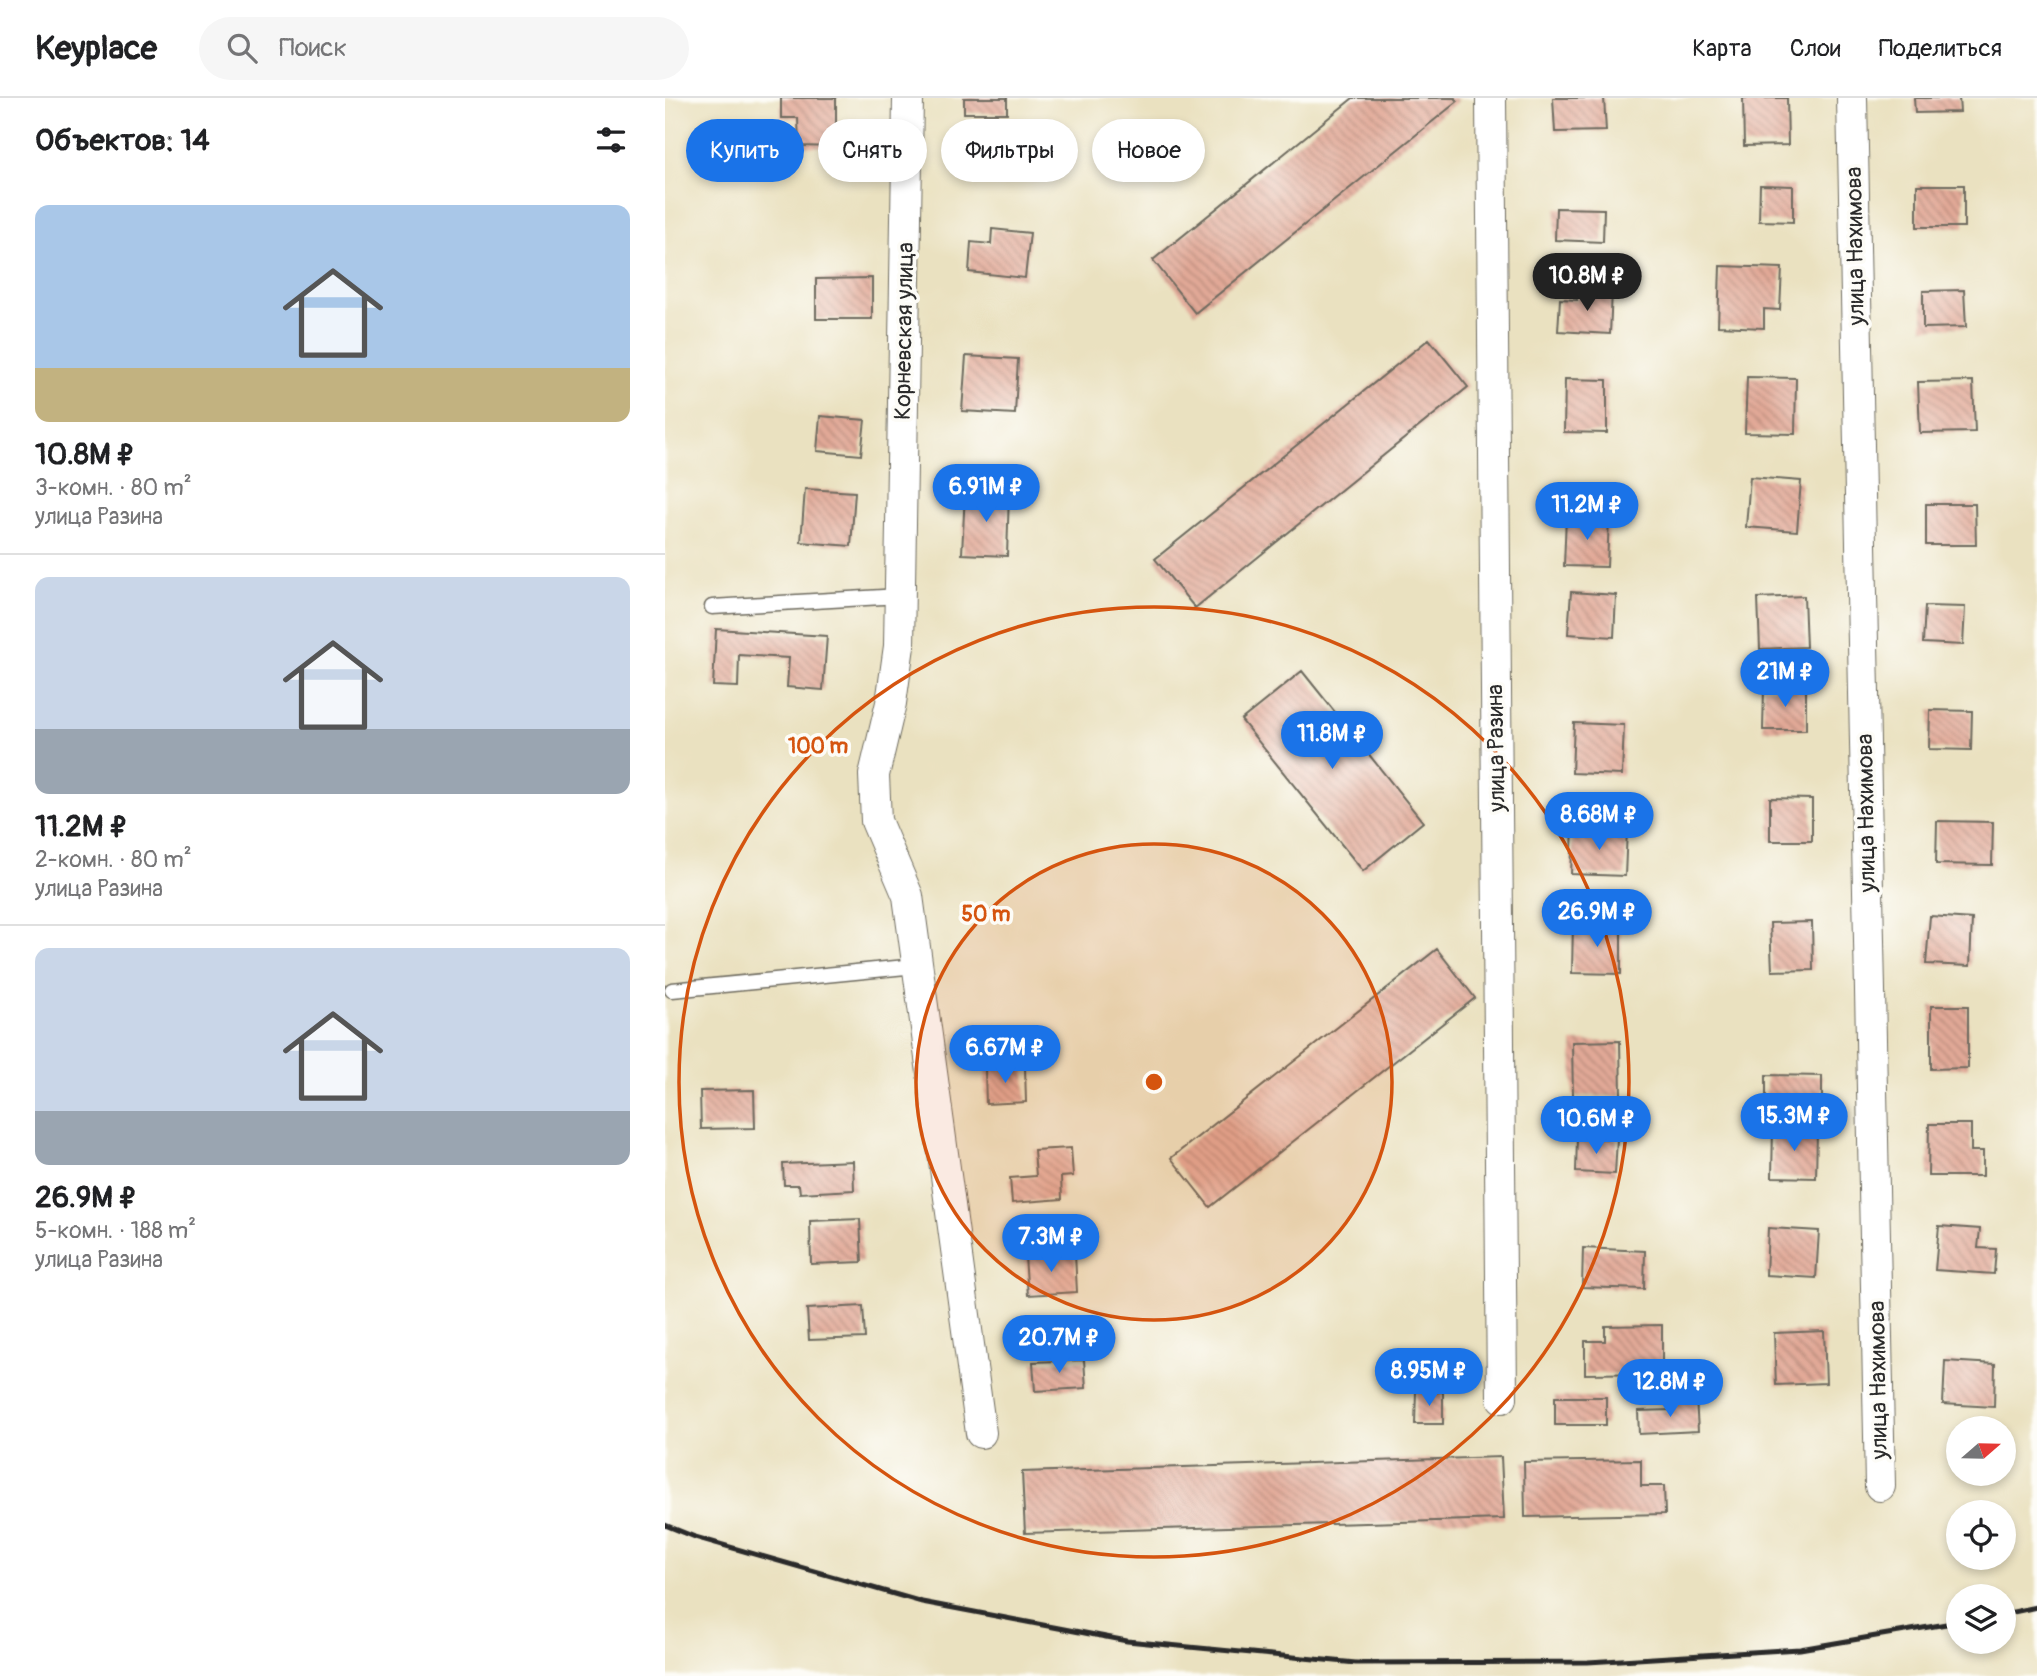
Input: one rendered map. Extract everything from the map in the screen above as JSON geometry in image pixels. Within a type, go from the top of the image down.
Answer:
[{"type":"street","name":"Корневская улица","points":[[908,98],[899,646],[891,703],[874,775],[876,821],[908,896],[981,1433]]},
{"type":"street","name":"улица Разина","points":[[1491,98],[1502,1398]]},
{"type":"street","name":"улица Нахимова","points":[[1852,98],[1880,1486]]},
{"type":"lane","points":[[712,607],[900,596]]},
{"type":"lane","points":[[672,990],[916,966]]},
{"type":"building","points":[[781,98],[836,98],[836,119],[818,119],[818,147],[804,146],[804,119],[781,118]]},
{"type":"building","points":[[964,98],[1007,98],[1007,113],[964,113]]},
{"type":"building","points":[[1353,98],[1455,98],[1458,101],[1195,313],[1153,260]]},
{"type":"building","points":[[1553,98],[1604,98],[1606,131],[1555,132]]},
{"type":"building","points":[[1743,98],[1787,98],[1788,145],[1744,146]]},
{"type":"building","points":[[1914,98],[1959,98],[1960,112],[1915,113]]},
{"type":"building","points":[[1760,185],[1793,186],[1793,222],[1759,221]]},
{"type":"building","points":[[1917,185],[1964,185],[1964,227],[1917,227]]},
{"type":"building","points":[[1556,208],[1604,209],[1603,242],[1555,240]]},
{"type":"building","points":[[992,229],[1030,233],[1025,278],[969,272],[971,242],[991,244]]},
{"type":"building","points":[[1720,266],[1782,268],[1780,310],[1764,309],[1764,328],[1718,326]]},
{"type":"building","points":[[872,278],[872,319],[816,319],[816,279]]},
{"type":"building","points":[[1577,289],[1612,291],[1610,334],[1558,331],[1560,299],[1577,300]]},
{"type":"building","points":[[1964,290],[1966,327],[1923,328],[1923,291]]},
{"type":"building","points":[[1429,339],[1468,387],[1195,608],[1155,559]]},
{"type":"building","points":[[966,356],[1018,359],[1015,414],[962,411]]},
{"type":"building","points":[[1747,377],[1796,378],[1795,434],[1745,433]]},
{"type":"building","points":[[1565,379],[1607,380],[1607,433],[1564,432]]},
{"type":"building","points":[[1973,381],[1975,432],[1920,433],[1918,382]]},
{"type":"building","points":[[820,416],[865,420],[861,455],[817,451]]},
{"type":"building","points":[[1750,477],[1801,481],[1797,531],[1746,527]]},
{"type":"building","points":[[805,489],[855,492],[851,546],[801,542]]},
{"type":"building","points":[[965,492],[1009,493],[1007,556],[962,554]]},
{"type":"building","points":[[1926,504],[1975,504],[1976,545],[1926,545]]},
{"type":"building","points":[[1566,516],[1609,517],[1607,567],[1564,566]]},
{"type":"building","points":[[1571,592],[1616,595],[1614,637],[1568,634]]},
{"type":"building","points":[[1804,596],[1806,647],[1760,649],[1758,598]]},
{"type":"building","points":[[1925,606],[1965,607],[1963,645],[1923,643]]},
{"type":"building","points":[[716,629],[827,636],[823,690],[787,687],[789,658],[739,655],[738,687],[713,686]]},
{"type":"building","points":[[1302,671],[1423,822],[1363,871],[1241,720]]},
{"type":"building","points":[[1764,688],[1806,689],[1806,730],[1763,730]]},
{"type":"building","points":[[1930,710],[1972,711],[1971,750],[1929,749]]},
{"type":"building","points":[[1574,723],[1624,725],[1622,775],[1572,773]]},
{"type":"building","points":[[1770,798],[1812,799],[1812,841],[1770,841]]},
{"type":"building","points":[[1937,821],[1993,822],[1992,865],[1936,864]]},
{"type":"building","points":[[1573,827],[1627,829],[1625,876],[1571,874]]},
{"type":"building","points":[[1930,916],[1972,919],[1970,966],[1926,964]]},
{"type":"building","points":[[1812,922],[1813,970],[1772,971],[1770,923]]},
{"type":"building","points":[[1573,923],[1621,924],[1621,974],[1572,973]]},
{"type":"building","points":[[1437,949],[1475,998],[1210,1207],[1171,1158]]},
{"type":"building","points":[[1931,1006],[1968,1006],[1968,1068],[1931,1069]]},
{"type":"building","points":[[1620,1041],[1621,1096],[1573,1096],[1572,1042]]},
{"type":"building","points":[[1025,1067],[1026,1102],[986,1104],[985,1069]]},
{"type":"building","points":[[1766,1075],[1822,1076],[1822,1114],[1766,1114]]},
{"type":"building","points":[[754,1090],[755,1128],[701,1129],[700,1091]]},
{"type":"building","points":[[1929,1124],[1971,1124],[1971,1151],[1983,1151],[1983,1176],[1928,1176]]},
{"type":"building","points":[[1773,1128],[1817,1130],[1816,1178],[1772,1177]]},
{"type":"building","points":[[1577,1138],[1617,1139],[1615,1174],[1576,1172]]},
{"type":"building","points":[[1071,1148],[1073,1176],[1061,1177],[1062,1199],[1012,1203],[1010,1178],[1036,1176],[1034,1150]]},
{"type":"building","points":[[853,1161],[854,1190],[800,1193],[799,1185],[784,1185],[783,1164]]},
{"type":"building","points":[[860,1219],[862,1262],[811,1264],[810,1221]]},
{"type":"building","points":[[1939,1226],[1980,1229],[1978,1248],[1996,1249],[1994,1274],[1935,1270]]},
{"type":"building","points":[[1768,1228],[1819,1231],[1816,1278],[1766,1275]]},
{"type":"building","points":[[1583,1248],[1645,1251],[1644,1289],[1582,1287]]},
{"type":"building","points":[[1075,1254],[1077,1292],[1028,1295],[1025,1257]]},
{"type":"building","points":[[863,1306],[865,1338],[809,1340],[807,1309]]},
{"type":"building","points":[[1662,1325],[1662,1373],[1585,1374],[1585,1341],[1605,1341],[1605,1326]]},
{"type":"building","points":[[1824,1331],[1826,1383],[1776,1385],[1774,1333]]},
{"type":"building","points":[[1084,1360],[1086,1388],[1035,1391],[1033,1362]]},
{"type":"building","points":[[1945,1361],[1995,1364],[1994,1407],[1943,1404]]},
{"type":"building","points":[[1416,1391],[1443,1392],[1443,1424],[1415,1424]]},
{"type":"building","points":[[1555,1397],[1606,1397],[1606,1425],[1555,1425]]},
{"type":"building","points":[[1696,1398],[1698,1431],[1639,1434],[1638,1411],[1673,1410],[1673,1399]]},
{"type":"building","points":[[1501,1457],[1504,1519],[1025,1533],[1022,1472]]},
{"type":"building","points":[[1641,1460],[1641,1486],[1664,1486],[1665,1514],[1525,1517],[1524,1462]]},
{"type":"railway","points":[[665,1525],[695,1537],[922,1602],[1127,1641],[1356,1663],[1588,1662],[1800,1649],[1946,1624]]},
{"type":"railway","points":[[2016,1611],[2037,1607]]}]
